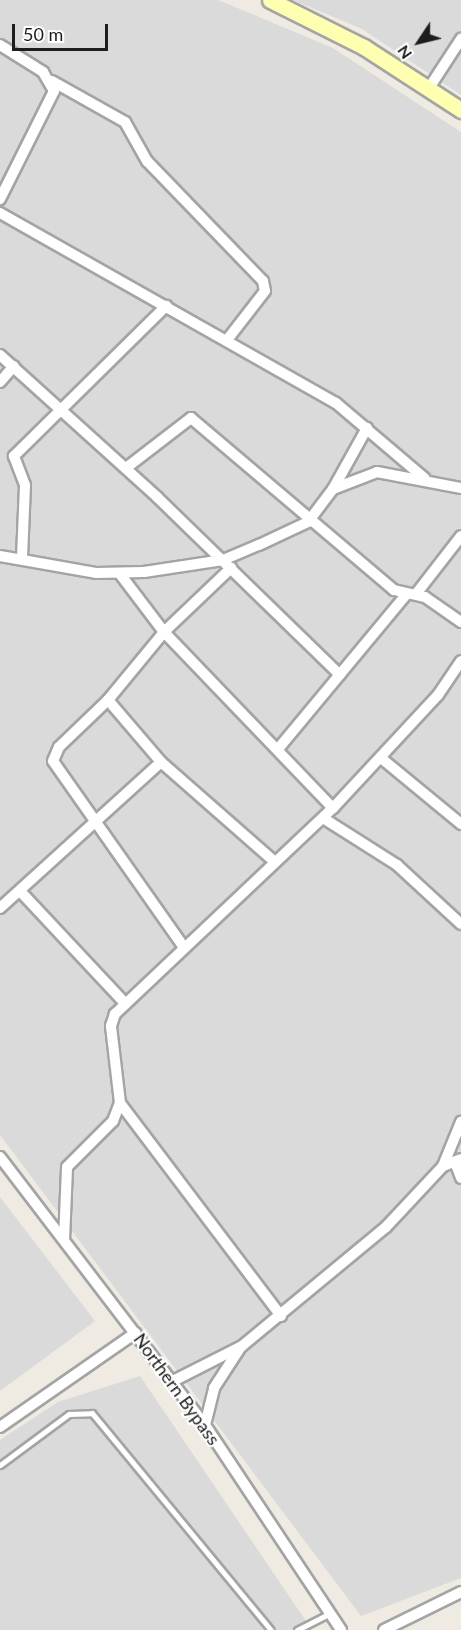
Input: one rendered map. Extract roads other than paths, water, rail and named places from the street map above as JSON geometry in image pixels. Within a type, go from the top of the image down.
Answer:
[{"type":"main road","points":[[270,0],[364,47],[461,110]]},
{"type":"street","points":[[429,88],[461,39]]},
{"type":"street","points":[[0,45],[52,81],[125,122],[147,161],[263,280],[265,291],[227,340]]},
{"type":"street","points":[[0,199],[52,98],[52,81]]},
{"type":"street","points":[[0,213],[336,403],[424,478]]},
{"type":"street","points":[[22,557],[25,484],[13,459],[62,407],[166,306]]},
{"type":"street","points":[[0,355],[62,407],[340,675]]},
{"type":"street","points":[[0,382],[14,366]]},
{"type":"street","points":[[126,468],[191,418],[308,522],[411,594],[461,622]]},
{"type":"street","points":[[0,556],[22,557],[120,574],[223,560],[308,522],[333,489],[367,428]]},
{"type":"street","points":[[333,489],[376,472],[424,478],[461,488]]},
{"type":"street","points":[[278,749],[461,536]]},
{"type":"street","points":[[183,945],[96,826],[53,761],[59,747],[108,700],[164,632],[231,568]]},
{"type":"street","points":[[120,574],[164,632],[333,808]]},
{"type":"street","points":[[64,1240],[67,1167],[113,1121],[120,1103],[111,1026],[124,1002],[333,808],[381,758],[461,661]]},
{"type":"street","points":[[108,700],[161,762],[275,862]]},
{"type":"street","points":[[381,758],[461,824]]},
{"type":"street","points":[[0,908],[96,826],[161,762]]},
{"type":"street","points":[[323,818],[397,865],[461,924]]},
{"type":"street","points":[[20,891],[124,1002]]},
{"type":"street","points":[[120,1103],[281,1316]]},
{"type":"street","points":[[173,1381],[242,1346],[386,1227],[443,1166],[461,1122]]},
{"type":"street","name":"Northern Bypass","points":[[0,1157],[205,1425],[341,1630]]},
{"type":"street","points":[[443,1166],[458,1160],[461,1178]]},
{"type":"street","points":[[0,1427],[135,1333]]},
{"type":"street","points":[[205,1425],[214,1388],[242,1346]]},
{"type":"street","points":[[384,1630],[461,1592]]},
{"type":"lane","points":[[0,1465],[69,1414],[92,1413],[271,1630]]},
{"type":"lane","points":[[297,1630],[330,1613]]}]
